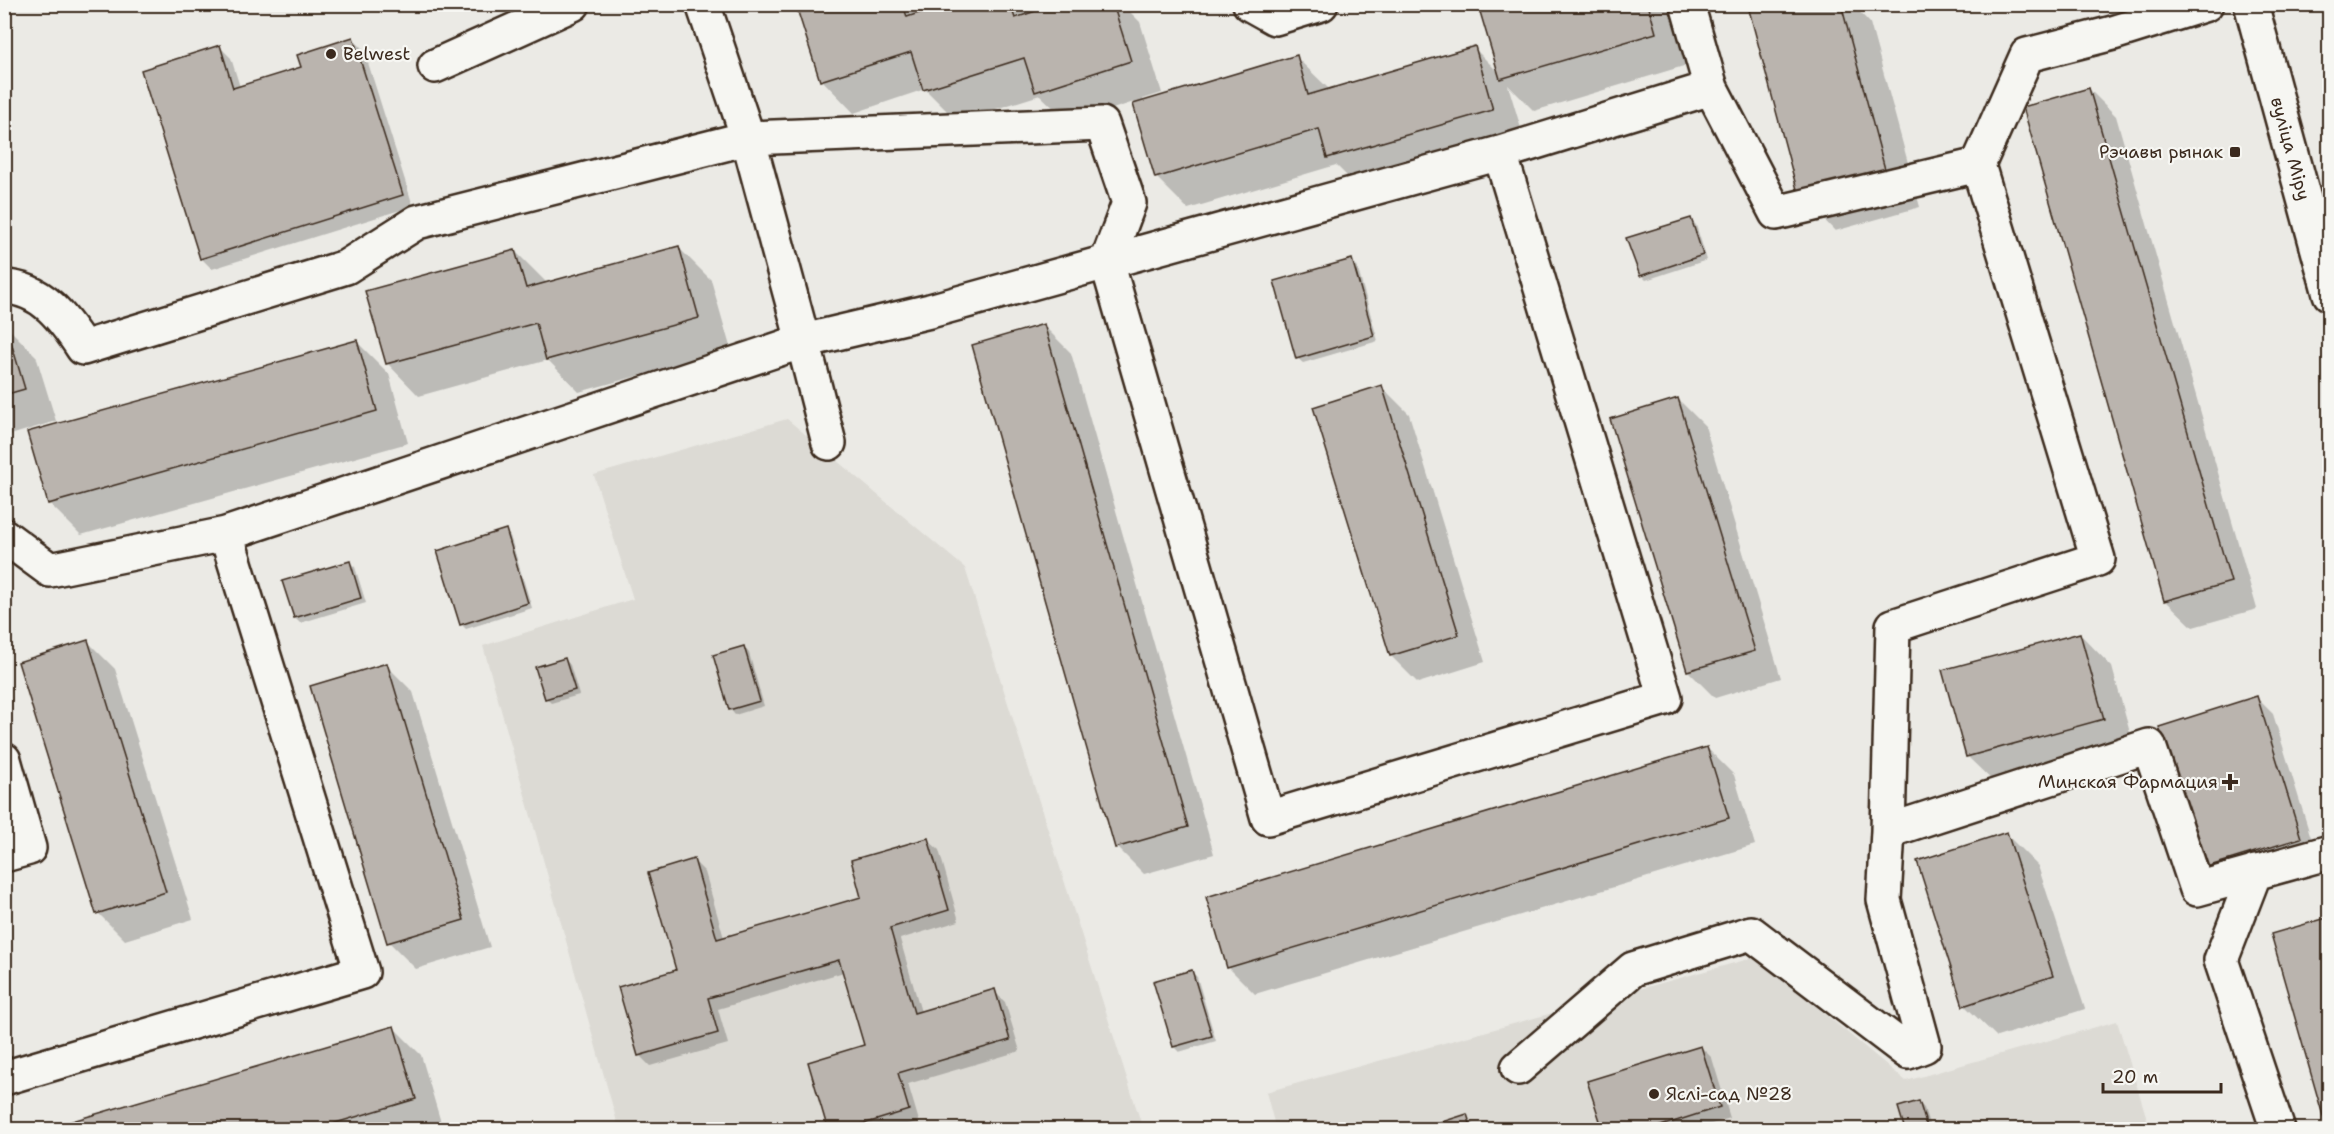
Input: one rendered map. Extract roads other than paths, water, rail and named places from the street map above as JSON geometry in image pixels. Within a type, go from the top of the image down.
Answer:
[{"type":"main road","points":[[435,66],[573,4]]},
{"type":"main road","points":[[702,4],[748,138],[829,443]]},
{"type":"main road","points":[[1250,4],[1275,18],[1321,4]]},
{"type":"main road","points":[[1687,4],[1711,88],[1776,213],[1978,165]]},
{"type":"main road","points":[[1518,1068],[1633,969],[1751,933],[1908,1052],[1924,1046],[1884,900],[1893,626],[2098,559],[1978,165],[2026,55],[2142,14],[2206,4]]},
{"type":"main road","name":"вуліца Міру","points":[[2250,4],[2330,294]]},
{"type":"main road","points":[[4,536],[50,570],[226,534],[803,341],[930,311],[1500,153],[1711,88]]},
{"type":"main road","points":[[4,287],[22,287],[61,314],[83,348],[346,267],[417,222],[748,138],[1102,124],[1129,203],[1107,262],[1268,818],[1665,698],[1500,153]]},
{"type":"main road","points":[[4,1078],[362,972],[226,534]]},
{"type":"main road","points":[[1888,831],[2149,746],[2197,889],[2330,852]]},
{"type":"main road","points":[[4,760],[29,848],[4,855]]},
{"type":"main road","points":[[2254,872],[2221,960],[2278,1130]]},
{"type":"place","name":"Belwest","points":[[331,54]]},
{"type":"place","name":"Рэчавы рынак","points":[[2235,152]]},
{"type":"place","name":"Минская Фармация","points":[[2230,782]]},
{"type":"place","name":"Яслі-сад №28","points":[[1654,1094]]}]
